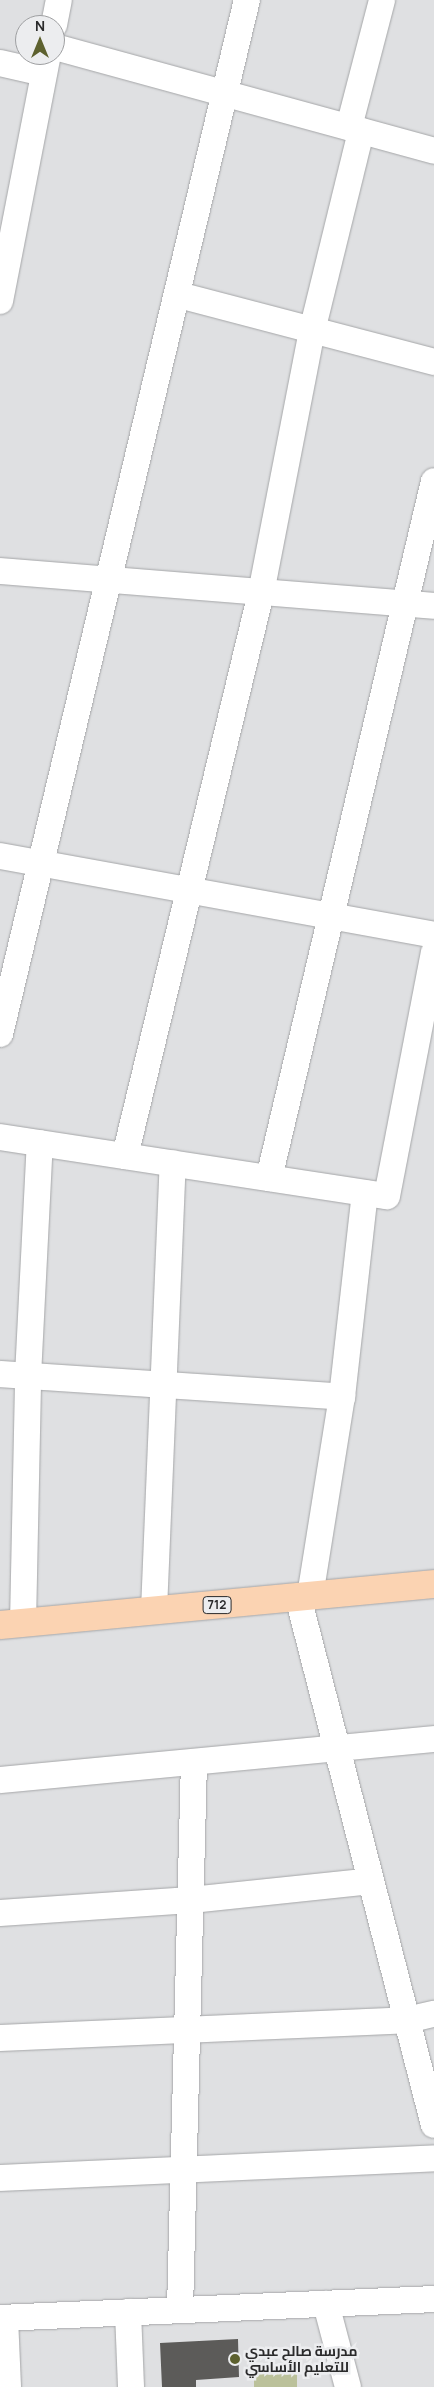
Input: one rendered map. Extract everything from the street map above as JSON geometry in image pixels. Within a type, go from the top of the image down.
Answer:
[{"type":"main road","name":"712","points":[[11,1624],[434,1584]]},
{"type":"street","points":[[56,15],[59,0]]},
{"type":"street","points":[[0,1034],[41,864],[105,581],[179,295],[227,94],[247,0]]},
{"type":"street","points":[[125,1156],[191,891],[261,593],[312,331],[382,0]]},
{"type":"street","points":[[65,50],[434,151]]},
{"type":"street","points":[[0,63],[15,63]]},
{"type":"street","points":[[0,301],[46,65]]},
{"type":"street","points":[[179,295],[434,362]]},
{"type":"street","points":[[269,1178],[434,481]]},
{"type":"street","points":[[0,571],[105,581],[434,606]]},
{"type":"street","points":[[0,856],[434,935]]},
{"type":"street","points":[[0,1137],[387,1196],[434,952]]},
{"type":"street","points":[[11,1624],[28,1376],[40,1143]]},
{"type":"street","points":[[154,1610],[173,1163]]},
{"type":"street","points":[[365,1193],[342,1397],[304,1596],[338,1751],[434,2125]]},
{"type":"street","points":[[0,1374],[342,1397]]},
{"type":"street","points":[[0,1780],[338,1751],[434,1739]]},
{"type":"street","points":[[180,2310],[186,2169],[185,2030],[191,1900],[194,1762]]},
{"type":"street","points":[[0,1913],[191,1900],[371,1881]]},
{"type":"street","points":[[0,2038],[407,2020],[434,2014]]},
{"type":"street","points":[[0,2178],[434,2158]]},
{"type":"street","points":[[8,2387],[2,2318],[434,2299]]},
{"type":"street","points":[[326,2304],[348,2387]]},
{"type":"street","points":[[128,2312],[131,2387]]},
{"type":"green space","points":[[297,2371],[297,2387],[254,2387],[254,2372]]},
{"type":"building","points":[[238,2339],[239,2377],[196,2380],[196,2387],[162,2387],[160,2343]]},
{"type":"place","name":"مدرسة صالح عبدي للتعليم الأساسي","points":[[235,2359]]}]
